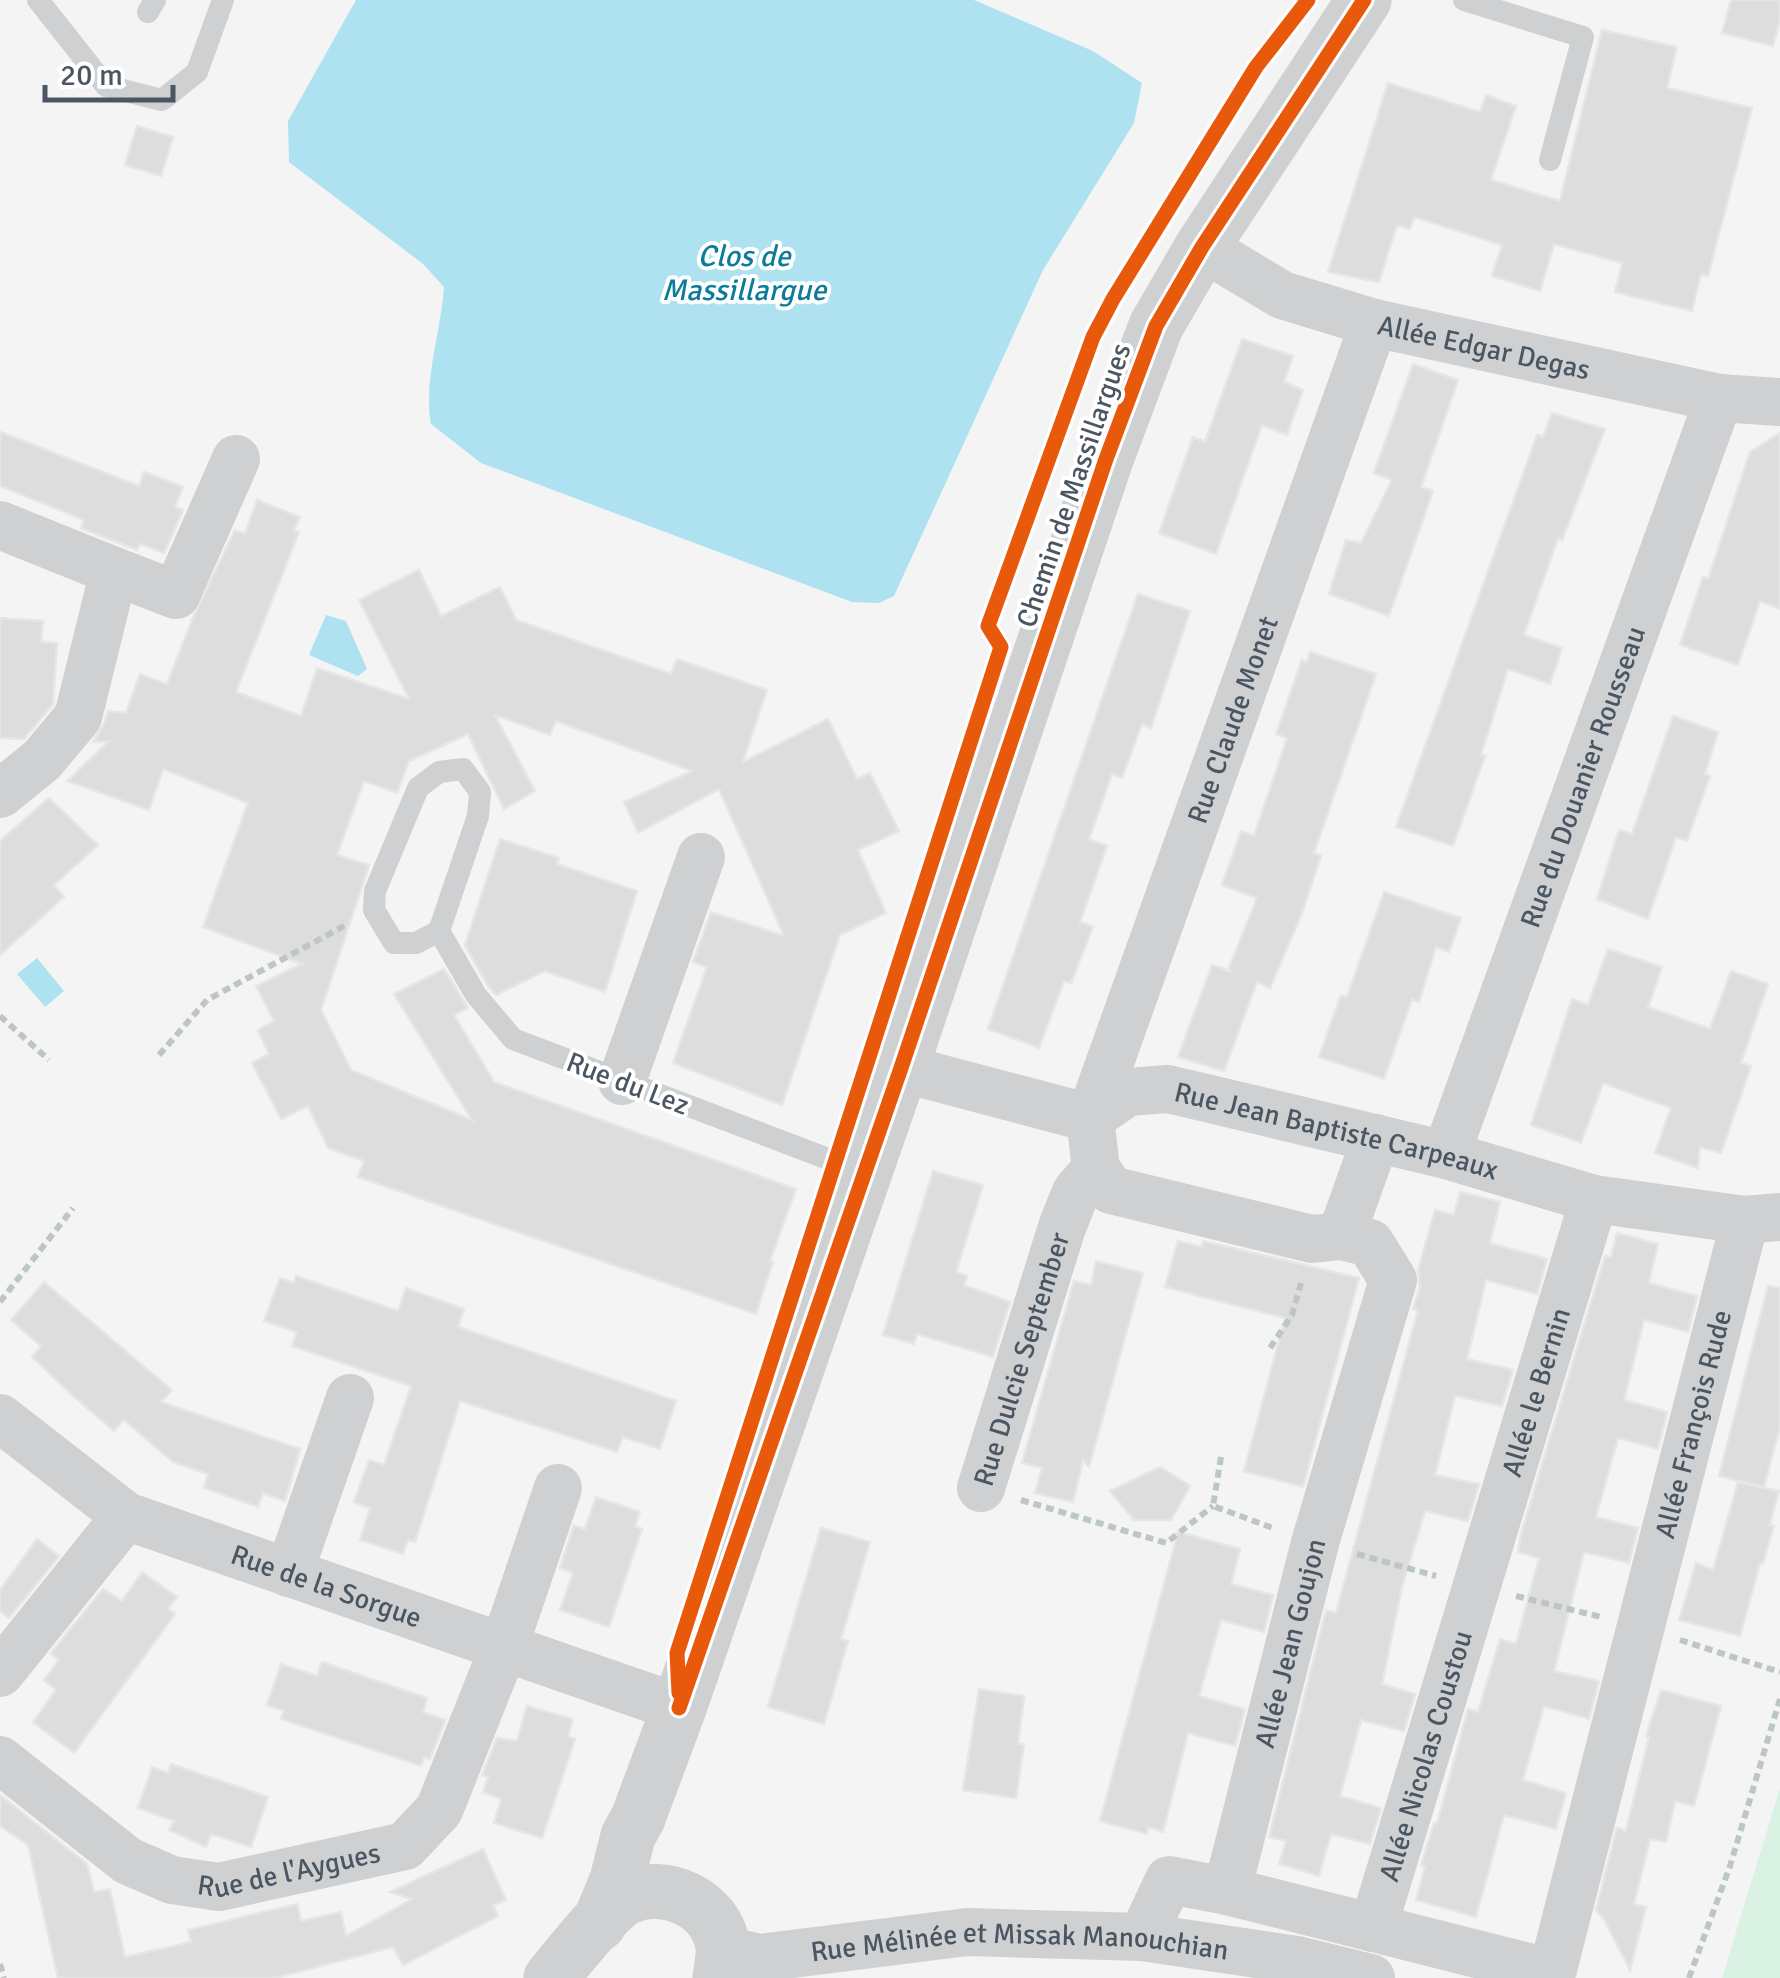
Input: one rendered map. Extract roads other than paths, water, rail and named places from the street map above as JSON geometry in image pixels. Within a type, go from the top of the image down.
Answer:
[{"type":"street","name":"Chemin de Massillargues","points":[[599,1924],[628,1836],[680,1708],[902,1068],[1106,459],[1156,326],[1202,247],[1364,0]]},
{"type":"street","name":"Allée Edgar Degas","points":[[1202,247],[1282,296],[1374,323],[1719,398],[1780,401]]},
{"type":"street","name":"Rue Claude Monet","points":[[1090,1118],[1374,323]]},
{"type":"street","name":"Rue du Douanier Rousseau","points":[[1446,1155],[1719,398]]},
{"type":"street","points":[[0,525],[176,595],[236,459]]},
{"type":"street","points":[[0,794],[42,760],[78,717],[114,570]]},
{"type":"street","points":[[622,1081],[701,858]]},
{"type":"street","points":[[902,1068],[1090,1118],[1096,1169],[1112,1190],[1327,1237],[1376,1138]]},
{"type":"street","name":"Rue Jean Baptiste Carpeaux","points":[[1090,1118],[1128,1092],[1168,1089],[1446,1155],[1594,1199],[1763,1218]]},
{"type":"street","name":"Rue Dulcie September","points":[[981,1488],[1062,1227],[1076,1192],[1096,1169]]},
{"type":"street","name":"Allée le Bernin","points":[[1477,1586],[1594,1199]]},
{"type":"street","name":"Allée François Rude","points":[[1373,1928],[1552,1972],[1642,1628],[1763,1218]]},
{"type":"street","name":"Allée Jean Goujon","points":[[1227,1891],[1315,1543],[1393,1280],[1370,1244],[1327,1237]]},
{"type":"street","points":[[289,1573],[350,1398]]},
{"type":"street","name":"Rue de la Sorgue","points":[[0,1418],[126,1516],[680,1708]]},
{"type":"street","name":"Rue de l'Aygues","points":[[0,1760],[128,1861],[172,1880],[220,1887],[405,1846],[439,1810],[504,1647],[558,1488]]},
{"type":"street","points":[[0,1673],[126,1516]]},
{"type":"street","name":"Allée Nicolas Coustou","points":[[1373,1928],[1477,1586]]},
{"type":"street","name":"Chemin de Massillargues","points":[[659,1765],[665,1836],[678,1876],[694,1902],[712,1920],[722,1964]]},
{"type":"street","points":[[1142,1937],[1169,1880],[1373,1928]]},
{"type":"street","points":[[551,1978],[623,1900],[644,1892],[668,1892],[694,1902]]},
{"type":"street","name":"Rue Mélinée et Missak Manouchian","points":[[722,1964],[967,1932],[1142,1937],[1297,1960],[1362,1977]]},
{"type":"lane","points":[[38,0],[106,86],[162,100],[198,72],[223,0]]},
{"type":"lane","points":[[1464,0],[1583,37],[1550,160]]},
{"type":"lane","points":[[463,769],[480,792],[478,816],[439,931],[416,943],[394,943],[374,910],[376,891],[418,788],[440,772],[463,769]]},
{"type":"lane","name":"Rue du Lez","points":[[439,931],[476,994],[512,1039],[865,1173]]},
{"type":"water","name":"Clos de Massillargue","points":[[356,0],[974,0],[1093,51],[1142,83],[1134,123],[1043,270],[894,596],[879,603],[852,602],[481,463],[431,424],[431,373],[444,287],[423,264],[289,162],[288,121]]},
{"type":"water","points":[[326,615],[346,621],[367,669],[358,676],[309,655]]},
{"type":"water","points":[[37,958],[64,991],[45,1007],[17,974]]}]
